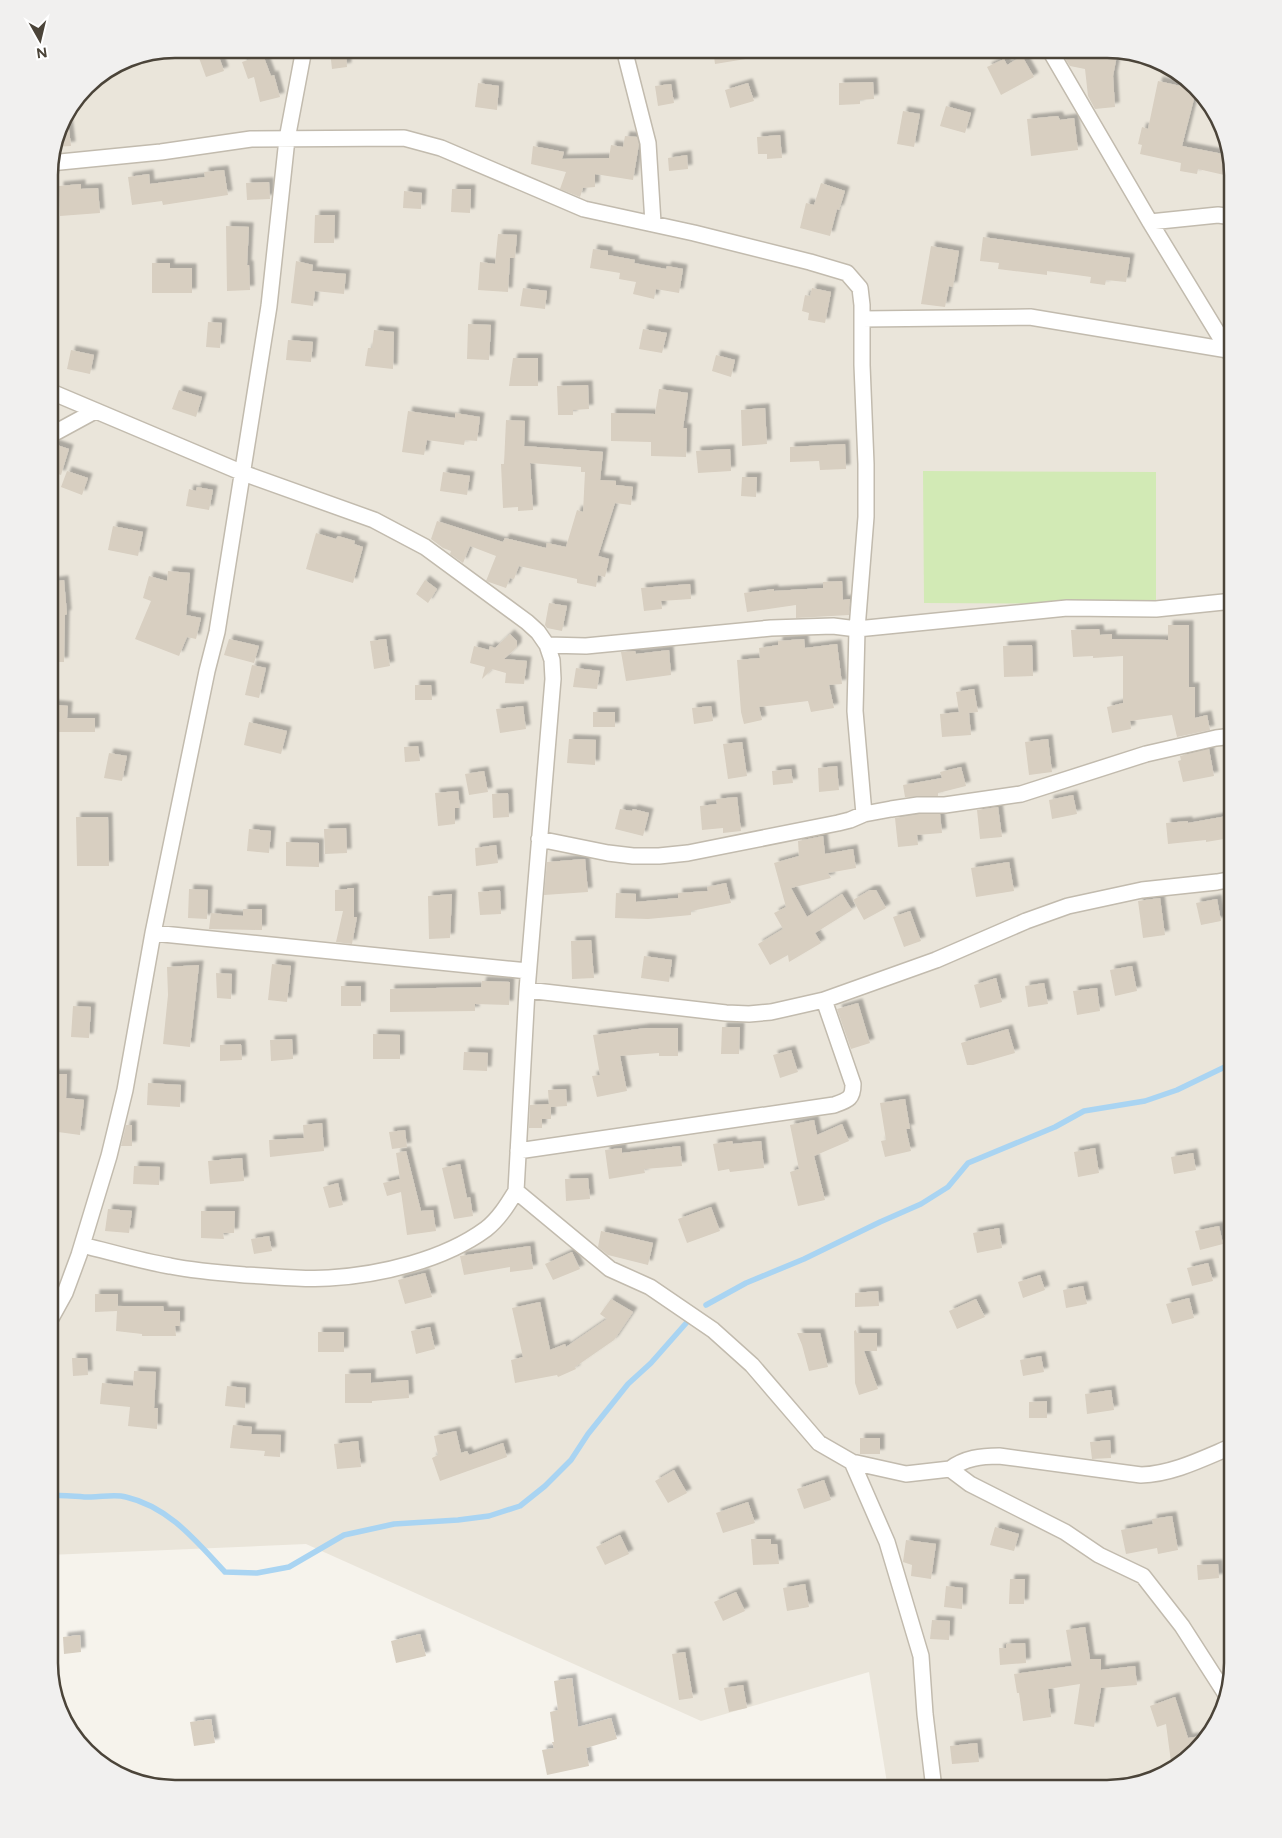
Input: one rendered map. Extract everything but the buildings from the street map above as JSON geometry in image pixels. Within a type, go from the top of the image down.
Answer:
[{"type":"street","points":[[58,1306],[65,1293],[82,1245],[125,1090],[153,933],[207,671],[217,632],[269,306],[287,139],[302,58]]},
{"type":"street","points":[[626,58],[648,143],[653,223]]},
{"type":"street","points":[[1054,58],[1150,222],[1224,343]]},
{"type":"street","points":[[58,162],[161,152],[251,139],[404,138],[441,148],[584,209],[653,223],[847,273],[860,288],[862,319],[866,517],[857,629],[855,711],[864,814]]},
{"type":"street","points":[[1150,222],[1224,216]]},
{"type":"street","points":[[862,319],[1030,317],[1224,353]]},
{"type":"street","points":[[58,395],[243,473],[374,520],[425,547],[538,632],[552,660],[553,679],[528,971],[516,1191],[505,1210],[487,1228],[462,1244],[434,1256],[358,1275],[327,1278],[211,1272],[170,1266],[82,1245]]},
{"type":"street","points":[[58,431],[96,411]]},
{"type":"street","points":[[546,645],[586,646],[771,628],[834,626],[857,629],[1067,608],[1156,609],[1224,602]]},
{"type":"street","points":[[539,839],[633,856],[688,853],[838,824],[864,814],[918,805],[945,805],[1022,794],[1146,754],[1224,737]]},
{"type":"street","points":[[527,990],[726,1013],[749,1014],[771,1012],[824,1000],[936,960],[1026,921],[1068,906],[1142,890],[1224,881]]},
{"type":"street","points":[[153,933],[528,971]]},
{"type":"street","points":[[518,1151],[834,1105],[847,1101],[853,1094],[853,1084],[824,1000]]},
{"type":"street","points":[[516,1191],[610,1269],[650,1286],[713,1330],[752,1365],[819,1443],[852,1462],[906,1474],[950,1469],[958,1463],[969,1459],[981,1456],[999,1456],[1141,1476],[1183,1466],[1224,1450]]},
{"type":"street","points":[[852,1462],[887,1542],[921,1656],[925,1714],[933,1780]]},
{"type":"street","points":[[950,1469],[970,1484],[1065,1532],[1099,1555],[1143,1576],[1182,1626],[1222,1688]]},
{"type":"shaded area","points":[[159,58],[1115,58],[1145,64],[1173,77],[1190,92],[1209,116],[1221,144],[1224,159],[1224,1679],[1221,1694],[1209,1722],[1190,1746],[1166,1765],[1138,1777],[1123,1780],[887,1780],[869,1672],[701,1721],[306,1544],[58,1555],[58,159],[66,130],[77,109],[86,97],[109,77],[130,66]]},
{"type":"green space","points":[[923,471],[1156,472],[1156,604],[924,603]]},
{"type":"waterway","points":[[706,1305],[746,1283],[804,1259],[921,1204],[948,1187],[968,1163],[1055,1127],[1084,1111],[1145,1101],[1177,1090],[1224,1067]]},
{"type":"waterway","points":[[58,1495],[117,1496],[141,1502],[169,1517],[192,1537],[225,1572],[257,1573],[289,1567],[344,1535],[394,1524],[489,1516],[520,1506],[545,1486],[571,1460],[588,1434],[628,1384],[651,1363],[688,1321]]}]
